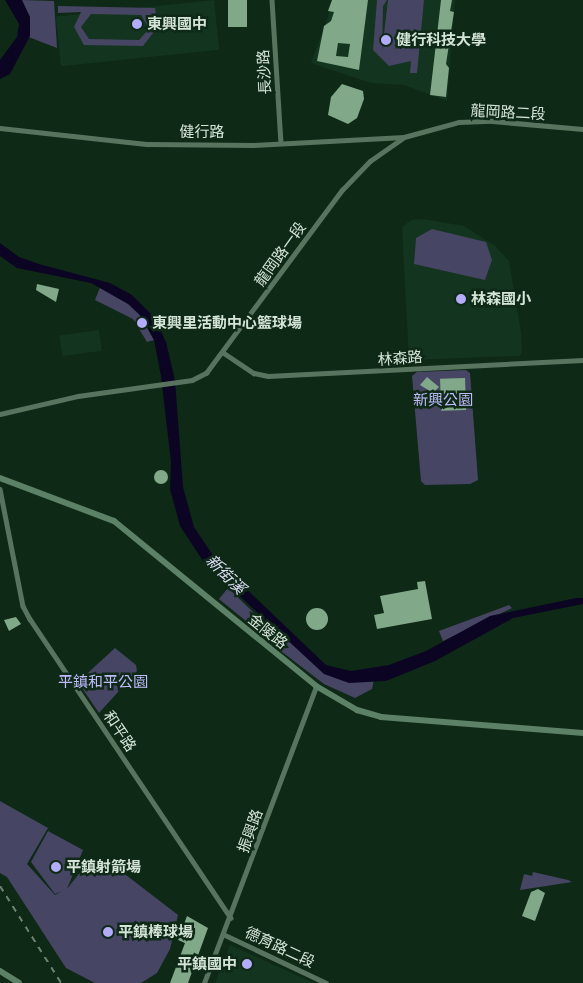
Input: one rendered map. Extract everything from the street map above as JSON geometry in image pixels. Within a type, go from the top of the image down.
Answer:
[{"type":"main road","name":"金陵路","points":[[0,478],[114,521],[316,686],[368,715],[547,728],[583,733]]},
{"type":"main road","points":[[0,971],[19,983]]},
{"type":"street","name":"長沙路","points":[[272,0],[281,143]]},
{"type":"street","name":"龍岡路二段","points":[[404,137],[459,122],[492,121],[583,129]]},
{"type":"street","name":"健行路","points":[[0,128],[148,144],[281,143],[404,137]]},
{"type":"street","name":"龍岡路一段","points":[[0,414],[200,377],[224,353],[342,190],[370,161],[404,137]]},
{"type":"street","name":"林森路","points":[[224,353],[254,373],[268,376],[583,360]]},
{"type":"street","name":"和平路","points":[[0,489],[23,606],[30,620],[231,918]]},
{"type":"street","name":"振興路","points":[[204,983],[231,918],[316,686]]},
{"type":"street","name":"德育路二段","points":[[223,934],[326,983]]},
{"type":"shaded area","name":"東興國中","points":[[214,0],[219,50],[61,66],[56,17]]},
{"type":"shaded area","name":"健行科技大學","points":[[334,0],[455,0],[447,101],[404,85],[371,83],[311,63]]},
{"type":"shaded area","name":"林森國小","points":[[423,219],[464,226],[495,246],[509,261],[521,332],[522,353],[519,356],[409,360],[402,227],[411,220]]},
{"type":"shaded area","points":[[99,330],[102,351],[62,356],[59,336]]},
{"type":"shaded area","name":"平鎮國中","points":[[230,945],[314,983],[215,983]]},
{"type":"green space","points":[[21,0],[54,1],[57,48],[26,36]]},
{"type":"green space","points":[[377,0],[387,0],[383,6],[382,51],[388,0],[424,0],[417,73],[410,73],[411,61],[389,66],[373,50]]},
{"type":"green space","points":[[58,6],[155,8],[156,15],[150,16],[157,28],[143,46],[84,45],[74,27],[81,12],[58,13]],"holes":[[[91,14],[141,15],[149,29],[139,40],[89,39],[81,27]]]},
{"type":"green space","points":[[432,229],[486,242],[492,260],[485,280],[414,264],[416,238]]},
{"type":"green space","points":[[101,285],[116,291],[136,309],[154,340],[147,342],[133,319],[95,300]]},
{"type":"green space","name":"新興公園","points":[[466,370],[470,373],[478,480],[470,484],[425,485],[421,481],[412,376],[417,372]]},
{"type":"green space","points":[[228,588],[274,632],[268,639],[219,599]]},
{"type":"green space","points":[[509,605],[512,608],[443,641],[439,631]]},
{"type":"green space","points":[[285,634],[314,664],[374,679],[372,689],[355,698],[324,684],[273,645]]},
{"type":"green space","name":"平鎮和平公園","points":[[115,648],[136,665],[137,671],[99,713],[78,682]]},
{"type":"green space","name":"平鎮棒球場","points":[[0,801],[48,828],[27,864],[55,895],[62,891],[55,894],[31,862],[48,831],[83,850],[67,889],[81,871],[101,863],[113,865],[178,915],[170,949],[157,973],[141,983],[95,983],[66,968],[7,877],[0,873]]},
{"type":"green space","points":[[533,872],[572,882],[520,890],[524,874],[532,876]]},
{"type":"water","points":[[5,0],[22,0],[30,17],[30,36],[10,74],[0,79],[0,60],[17,37],[19,24]]},
{"type":"water","name":"新街溪","points":[[0,243],[19,257],[110,283],[132,295],[154,317],[166,342],[175,380],[183,487],[194,527],[216,560],[326,665],[351,671],[389,665],[426,651],[490,616],[576,598],[583,598],[583,604],[513,618],[435,661],[386,681],[349,683],[324,674],[205,564],[180,526],[170,489],[171,462],[161,376],[154,340],[142,317],[128,304],[91,283],[17,268],[0,256]]},
{"type":"building","points":[[228,0],[247,0],[247,27],[228,27]]},
{"type":"building","points":[[332,0],[368,0],[359,70],[317,61],[324,26],[331,21],[334,12],[328,11]],"holes":[[[338,43],[350,44],[348,57],[336,56]]]},
{"type":"building","points":[[441,0],[452,0],[450,11],[454,12],[446,64],[449,68],[446,97],[430,95]]},
{"type":"building","points":[[342,84],[363,91],[364,99],[357,118],[348,124],[328,115],[331,97]]},
{"type":"building","points":[[37,284],[59,289],[56,302],[36,290]]},
{"type":"building","points":[[427,377],[439,387],[433,393],[420,385]]},
{"type":"building","points":[[465,378],[466,410],[441,411],[440,379]]},
{"type":"building","points":[[161,470],[166,472],[168,477],[166,482],[161,484],[156,482],[154,477],[156,472]]},
{"type":"building","points":[[425,581],[432,619],[377,629],[374,615],[384,613],[380,596],[418,589],[417,582]]},
{"type":"building","points":[[317,608],[325,611],[328,619],[325,627],[317,630],[309,627],[306,619],[309,611]]},
{"type":"building","points":[[16,617],[21,624],[9,631],[4,620]]},
{"type":"building","points":[[538,889],[545,893],[535,921],[522,916],[531,892]]},
{"type":"building","points":[[187,916],[208,928],[188,983],[170,983],[185,943],[178,940]]},
{"type":"railway","points":[[0,886],[61,983]]},
{"type":"place","name":"東興國中","points":[[137,24]]},
{"type":"place","name":"健行科技大學","points":[[386,40]]},
{"type":"place","name":"林森國小","points":[[461,299]]},
{"type":"place","name":"東興里活動中心籃球場","points":[[142,323]]},
{"type":"place","name":"平鎮射箭場","points":[[56,867]]},
{"type":"place","name":"平鎮棒球場","points":[[108,932]]},
{"type":"place","name":"平鎮國中","points":[[247,964]]}]
